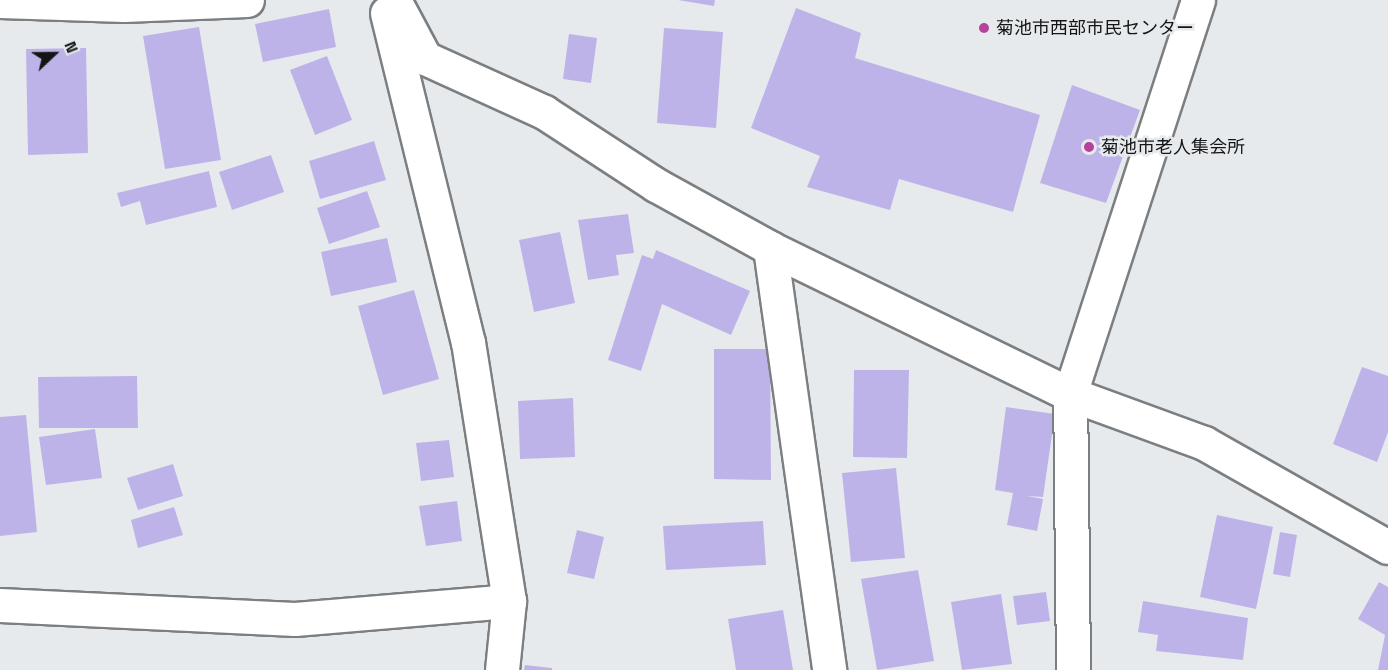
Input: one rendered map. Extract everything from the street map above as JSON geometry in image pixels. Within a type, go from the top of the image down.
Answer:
[{"type":"street","points":[[0,1],[124,5],[247,0]]},
{"type":"street","points":[[384,0],[468,342],[509,601],[502,670]]},
{"type":"street","points":[[394,0],[425,58],[544,112],[656,185],[770,248],[1070,394],[1204,442],[1388,547]]},
{"type":"street","points":[[1073,670],[1070,394],[1198,0]]},
{"type":"street","points":[[770,248],[829,670]]},
{"type":"street","points":[[0,605],[295,619],[509,601]]},
{"type":"building","points":[[678,0],[715,0],[714,6]]},
{"type":"building","points":[[796,8],[861,33],[855,58],[1040,115],[1013,212],[899,179],[890,210],[807,187],[820,156],[751,128]]},
{"type":"building","points":[[329,9],[336,47],[263,62],[255,24]]},
{"type":"building","points":[[199,27],[221,160],[165,169],[143,36]]},
{"type":"building","points":[[664,28],[723,32],[716,128],[657,123]]},
{"type":"building","points":[[569,34],[597,38],[591,83],[563,79]]},
{"type":"building","points":[[86,48],[88,153],[28,155],[26,49]]},
{"type":"building","points":[[327,56],[352,120],[315,135],[290,70]]},
{"type":"building","name":"菊池市老人集会所","points":[[1072,85],[1140,110],[1106,203],[1040,183]]},
{"type":"building","points":[[374,141],[386,180],[320,199],[309,161]]},
{"type":"building","points":[[271,155],[284,192],[232,210],[219,172]]},
{"type":"building","points":[[209,171],[217,207],[146,225],[140,201],[121,207],[117,193]]},
{"type":"building","points":[[367,191],[380,227],[329,244],[317,208]]},
{"type":"building","points":[[628,214],[634,253],[616,255],[619,275],[588,280],[578,220]]},
{"type":"building","points":[[560,232],[575,303],[534,312],[519,240]]},
{"type":"building","points":[[387,238],[397,282],[331,296],[321,252]]},
{"type":"building","points":[[656,250],[750,291],[731,335],[662,304],[641,371],[608,360],[642,255],[653,259]]},
{"type":"building","points":[[414,290],[439,379],[383,395],[358,306]]},
{"type":"building","points":[[714,349],[770,349],[771,480],[714,479]]},
{"type":"building","points":[[1362,367],[1388,376],[1388,432],[1377,462],[1333,444]]},
{"type":"building","points":[[854,370],[909,370],[907,458],[853,457]]},
{"type":"building","points":[[137,376],[138,428],[39,428],[38,377]]},
{"type":"building","points":[[573,398],[575,457],[520,459],[518,401]]},
{"type":"building","points":[[1006,407],[1055,414],[1043,497],[1027,496],[1043,499],[1037,531],[1007,525],[1013,493],[995,490]]},
{"type":"building","points":[[26,415],[37,532],[0,536],[0,417]]},
{"type":"building","points":[[95,429],[102,478],[46,485],[39,437]]},
{"type":"building","points":[[449,440],[454,477],[421,481],[416,443]]},
{"type":"building","points":[[173,464],[183,496],[138,510],[127,478]]},
{"type":"building","points":[[896,468],[905,558],[851,562],[842,473]]},
{"type":"building","points":[[457,501],[462,541],[426,546],[419,506]]},
{"type":"building","points":[[174,507],[183,535],[138,548],[131,520]]},
{"type":"building","points":[[1217,515],[1273,527],[1256,609],[1200,597]]},
{"type":"building","points":[[763,521],[766,565],[666,570],[663,526]]},
{"type":"building","points":[[577,530],[604,537],[594,579],[567,573]]},
{"type":"building","points":[[1280,532],[1297,535],[1290,577],[1273,574]]},
{"type":"building","points":[[918,570],[934,661],[877,670],[861,579]]},
{"type":"building","points":[[1379,582],[1388,587],[1388,670],[1378,670],[1385,635],[1358,619]]},
{"type":"building","points":[[1046,592],[1050,621],[1017,625],[1013,596]]},
{"type":"building","points":[[1001,594],[1012,664],[962,670],[951,602]]},
{"type":"building","points":[[1143,601],[1248,618],[1243,660],[1156,651],[1158,635],[1138,632]]},
{"type":"building","points":[[783,610],[793,670],[736,670],[728,619]]},
{"type":"building","points":[[525,665],[552,668],[552,670],[524,670]]},
{"type":"place","name":"菊池市西部市民センター","points":[[984,28]]},
{"type":"place","name":"菊池市老人集会所","points":[[1089,147]]}]
